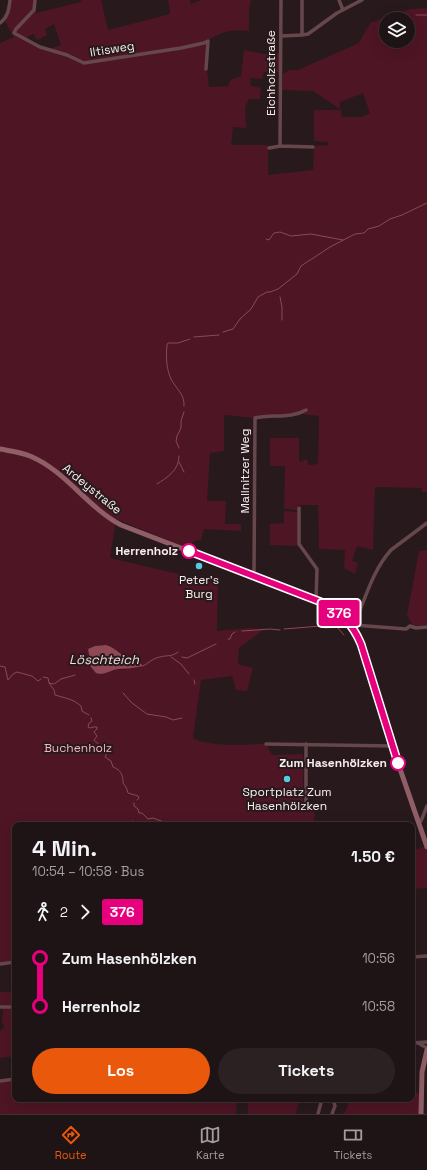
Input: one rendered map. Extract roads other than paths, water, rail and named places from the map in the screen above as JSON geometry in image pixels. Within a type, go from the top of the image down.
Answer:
[{"type":"main road","name":"Ardeystraße","points":[[0,449],[29,456],[44,463],[100,511],[121,525],[316,600],[336,610],[353,626],[361,644],[392,746],[427,846]]},
{"type":"main road","points":[[421,1114],[422,1072],[427,1049]]},
{"type":"street","points":[[0,23],[6,18],[10,0]]},
{"type":"street","name":"Iltisweg","points":[[35,0],[34,10],[14,33],[40,47],[67,55],[84,64],[185,47],[208,41],[206,69]]},
{"type":"street","name":"Eichholzstraße","points":[[280,146],[281,0]]},
{"type":"street","points":[[302,0],[302,36]]},
{"type":"street","points":[[339,0],[343,10]]},
{"type":"street","points":[[281,36],[302,36],[308,34],[329,18],[362,0]]},
{"type":"street","points":[[269,148],[280,146],[313,146]]},
{"type":"street","name":"Mallnitzer Weg","points":[[254,576],[255,418],[300,414],[306,410]]},
{"type":"street","points":[[299,508],[299,544],[317,569],[316,600]]},
{"type":"street","points":[[427,523],[391,550],[383,561],[374,574],[353,626],[406,629],[410,626],[416,628],[427,626]]},
{"type":"street","points":[[266,744],[392,746]]},
{"type":"street","points":[[306,744],[306,802]]},
{"type":"street","points":[[419,822],[421,821],[427,806]]},
{"type":"street","points":[[415,957],[427,956]]},
{"type":"street","points":[[0,964],[12,962]]},
{"type":"street","points":[[0,1007],[12,1006]]},
{"type":"street","points":[[418,1043],[427,1042]]},
{"type":"street","points":[[418,1043],[427,1049]]},
{"type":"street","points":[[0,1081],[12,1079]]},
{"type":"street","points":[[318,1114],[321,1102]]},
{"type":"street","points":[[333,1114],[335,1106],[334,1102]]},
{"type":"water","name":"Löschteich","points":[[106,645],[131,660],[139,662],[143,666],[118,669],[102,674],[96,673],[91,667],[88,649],[95,646]]},
{"type":"waterway","points":[[416,15],[427,15]]},
{"type":"waterway","points":[[223,332],[233,329],[240,319],[251,309],[258,297],[267,292],[278,289],[297,274],[301,266],[330,247],[355,234],[364,233],[368,229],[379,226],[390,219],[427,203]]},
{"type":"waterway","points":[[266,239],[269,240],[274,233],[280,232],[291,236],[311,234],[343,240]]},
{"type":"waterway","points":[[280,297],[282,320]]},
{"type":"waterway","points":[[194,337],[219,335]]},
{"type":"waterway","points":[[184,406],[182,395],[171,379],[168,371],[167,345],[168,343],[178,343],[190,339]]},
{"type":"waterway","points":[[179,448],[176,441],[181,428],[181,421],[184,412]]},
{"type":"waterway","points":[[157,484],[172,473],[179,461],[179,456]]},
{"type":"waterway","points":[[179,462],[184,472]]},
{"type":"waterway","points":[[284,629],[321,626]]},
{"type":"waterway","points":[[325,628],[337,627],[344,635]]},
{"type":"waterway","points":[[242,631],[270,629],[280,630]]},
{"type":"waterway","points":[[228,639],[230,639],[232,634],[235,632]]},
{"type":"waterway","points":[[182,657],[187,658],[216,644]]},
{"type":"waterway","points":[[143,666],[155,658],[176,654],[178,652]]},
{"type":"waterway","points":[[171,657],[181,664],[189,674]]},
{"type":"waterway","points":[[0,666],[5,667],[8,680],[17,672],[32,676],[38,681],[41,679]]},
{"type":"waterway","points":[[43,677],[48,678],[49,683],[54,684],[61,679],[75,675]]},
{"type":"waterway","points":[[194,680],[195,684]]},
{"type":"waterway","points":[[49,683],[54,690],[55,695],[75,702],[81,706],[82,711],[89,715]]},
{"type":"waterway","points":[[123,693],[132,703],[147,714],[166,717],[173,720],[182,718]]},
{"type":"waterway","points":[[91,718],[92,721],[89,723],[88,727],[97,727],[94,732],[97,736],[94,740],[104,749],[110,747],[105,757],[111,761],[113,767],[120,771],[123,783],[128,793],[138,796],[139,798],[137,800]]},
{"type":"waterway","points":[[134,803],[134,806],[138,809],[139,813],[142,813],[148,819],[153,818],[164,822]]},
{"type":"place","name":"Herrenholz","points":[[189,551]]},
{"type":"place","name":"Peter’s Burg","points":[[199,566]]},
{"type":"place","name":"Zum Hasenhölzken","points":[[398,763]]},
{"type":"place","name":"Sportplatz Zum Hasenhölzken","points":[[287,779]]},
{"type":"park label","name":"Buchenholz","points":[[78,748]]}]
